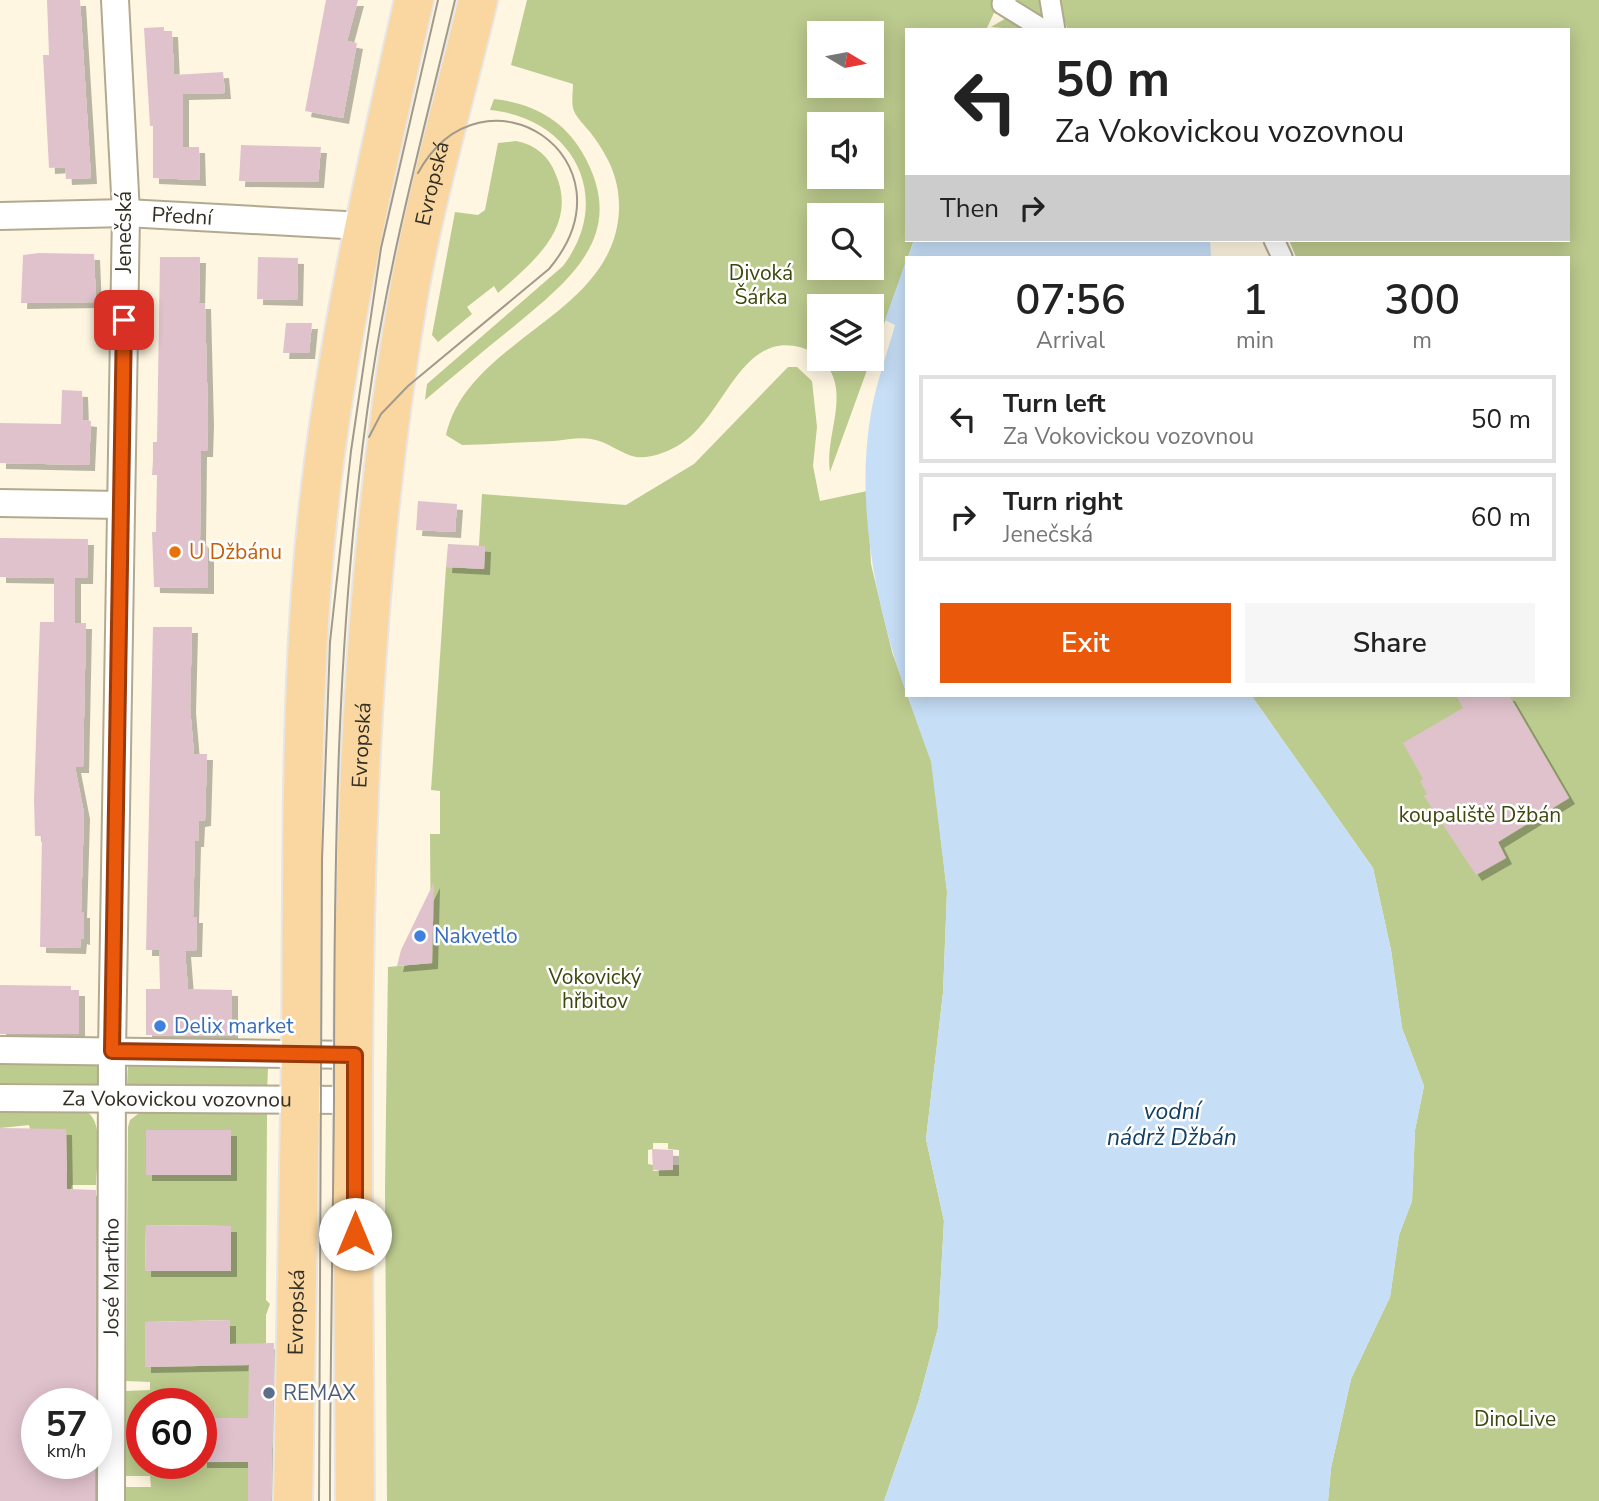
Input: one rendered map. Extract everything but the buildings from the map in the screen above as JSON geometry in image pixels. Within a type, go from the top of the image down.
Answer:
[{"type":"main road","name":"Evropská","points":[[293,1501],[304,755],[312,575],[331,419],[363,226],[414,0]]},
{"type":"main road","name":"Evropská","points":[[355,1501],[355,1055],[360,770],[378,527],[416,255],[478,0]]},
{"type":"street","name":"Jenečská","points":[[112,1051],[125,214],[115,0]]},
{"type":"street","points":[[1006,0],[1003,4],[1041,28]]},
{"type":"street","points":[[1050,0],[1055,28]]},
{"type":"street","name":"Přední","points":[[0,216],[125,214],[363,226]]},
{"type":"street","points":[[0,503],[121,505]]},
{"type":"street","points":[[0,1049],[355,1055]]},
{"type":"street","name":"José Martího","points":[[111,1501],[112,1051]]},
{"type":"street","name":"Za Vokovickou vozovnou","points":[[0,1098],[355,1100]]},
{"type":"green space","points":[[527,0],[1000,0],[987,28],[905,28],[905,242],[913,242],[908,256],[905,256],[905,265],[884,324],[884,294],[807,294],[807,351],[794,346],[773,347],[755,357],[740,372],[698,429],[677,446],[648,457],[636,457],[587,438],[462,445],[446,435],[460,402],[482,374],[568,302],[593,276],[611,246],[619,210],[615,178],[596,141],[574,111],[573,84],[511,65]]},
{"type":"green space","points":[[1011,0],[1042,0],[1049,26]]},
{"type":"green space","name":"koupaliště Džbán","points":[[1056,0],[1599,0],[1599,1501],[1328,1501],[1331,1468],[1351,1379],[1390,1297],[1399,1235],[1412,1201],[1415,1130],[1424,1086],[1402,1028],[1391,950],[1373,868],[1252,697],[1570,697],[1570,256],[1296,256],[1290,242],[1570,242],[1570,28],[1067,28]]},
{"type":"green space","points":[[1008,17],[1024,28],[1003,28],[991,27]]},
{"type":"green space","points":[[494,99],[521,104],[545,115],[574,140],[595,181],[600,207],[597,231],[573,272],[555,291],[425,400],[427,384],[563,266],[578,240],[585,214],[585,189],[577,166],[563,145],[544,128],[519,116],[490,110]]},
{"type":"green space","points":[[516,141],[541,152],[553,168],[561,194],[557,227],[538,256],[525,269],[498,293],[494,286],[467,307],[472,314],[438,342],[432,335],[455,212],[478,215],[485,210],[498,143]]},
{"type":"green space","name":"Vokovický hřbitov","points":[[788,367],[797,367],[812,381],[817,427],[813,466],[820,501],[867,491],[871,564],[892,652],[905,688],[905,697],[908,697],[932,762],[947,892],[943,993],[926,1139],[944,1221],[938,1328],[918,1403],[884,1501],[387,1501],[385,1188],[388,967],[431,963],[430,834],[440,834],[440,791],[431,790],[446,567],[484,569],[485,546],[479,546],[482,494],[626,505],[694,464]],"holes":[[[653,1143],[668,1143],[668,1149],[679,1150],[679,1165],[673,1165],[673,1170],[653,1171],[653,1165],[648,1164],[648,1150],[653,1149]]]},
{"type":"green space","name":"Divoká Šárka","points":[[867,371],[830,472],[829,458],[837,399],[831,372]]},
{"type":"green space","points":[[0,1061],[100,1062],[101,1084],[0,1083]]},
{"type":"green space","points":[[128,1062],[268,1068],[267,1092],[127,1086]]},
{"type":"green space","points":[[0,1111],[87,1112],[93,1118],[98,1135],[96,1185],[72,1185],[71,1189],[0,1189],[67,1174],[66,1129],[30,1129],[29,1125],[0,1128]]},
{"type":"green space","points":[[142,1111],[267,1113],[266,1300],[270,1304],[266,1315],[266,1343],[258,1346],[248,1501],[125,1501],[126,1487],[151,1487],[150,1479],[217,1479],[217,1462],[229,1462],[229,1419],[217,1419],[217,1388],[150,1388],[150,1382],[126,1381],[130,1120]],"holes":[[[146,1130],[231,1130],[231,1175],[193,1175]],[[146,1225],[230,1226],[145,1271]],[[230,1320],[229,1365],[145,1367],[145,1322]]]},
{"type":"green space","points":[[126,1391],[126,1476],[125,1476]]},
{"type":"water","points":[[913,242],[1210,242],[1211,256],[908,256]]},
{"type":"water","points":[[905,264],[905,689],[886,626],[871,555],[866,483],[871,413],[895,325],[885,320]]},
{"type":"water","name":"vodní nádrž Džbán","points":[[908,697],[1252,697],[1373,868],[1391,950],[1402,1028],[1424,1086],[1415,1130],[1412,1201],[1399,1235],[1390,1297],[1351,1379],[1331,1468],[1328,1501],[884,1501],[918,1403],[938,1328],[944,1221],[926,1139],[943,993],[947,892],[931,762]]},
{"type":"tram line","points":[[319,1501],[322,859],[330,642],[351,451],[381,248],[438,0]]},
{"type":"tram line","points":[[330,1501],[337,827],[344,647],[351,557],[360,468],[380,330],[409,189],[455,0]]},
{"type":"tram line","points":[[369,437],[381,414],[408,386],[549,269],[572,228],[576,191],[565,159],[542,136],[512,123],[479,123],[446,139],[418,173]]},
{"type":"place","name":"U Džbánu","points":[[175,552]]},
{"type":"place","name":"Nakvetlo","points":[[420,936]]},
{"type":"place","name":"Delix market","points":[[160,1026]]},
{"type":"place","name":"REMAX","points":[[269,1393]]},
{"type":"route","points":[[124,320],[112,1051],[355,1055],[355,1234]]},
{"type":"park label","name":"DinoLive","points":[[1515,1419]]}]
